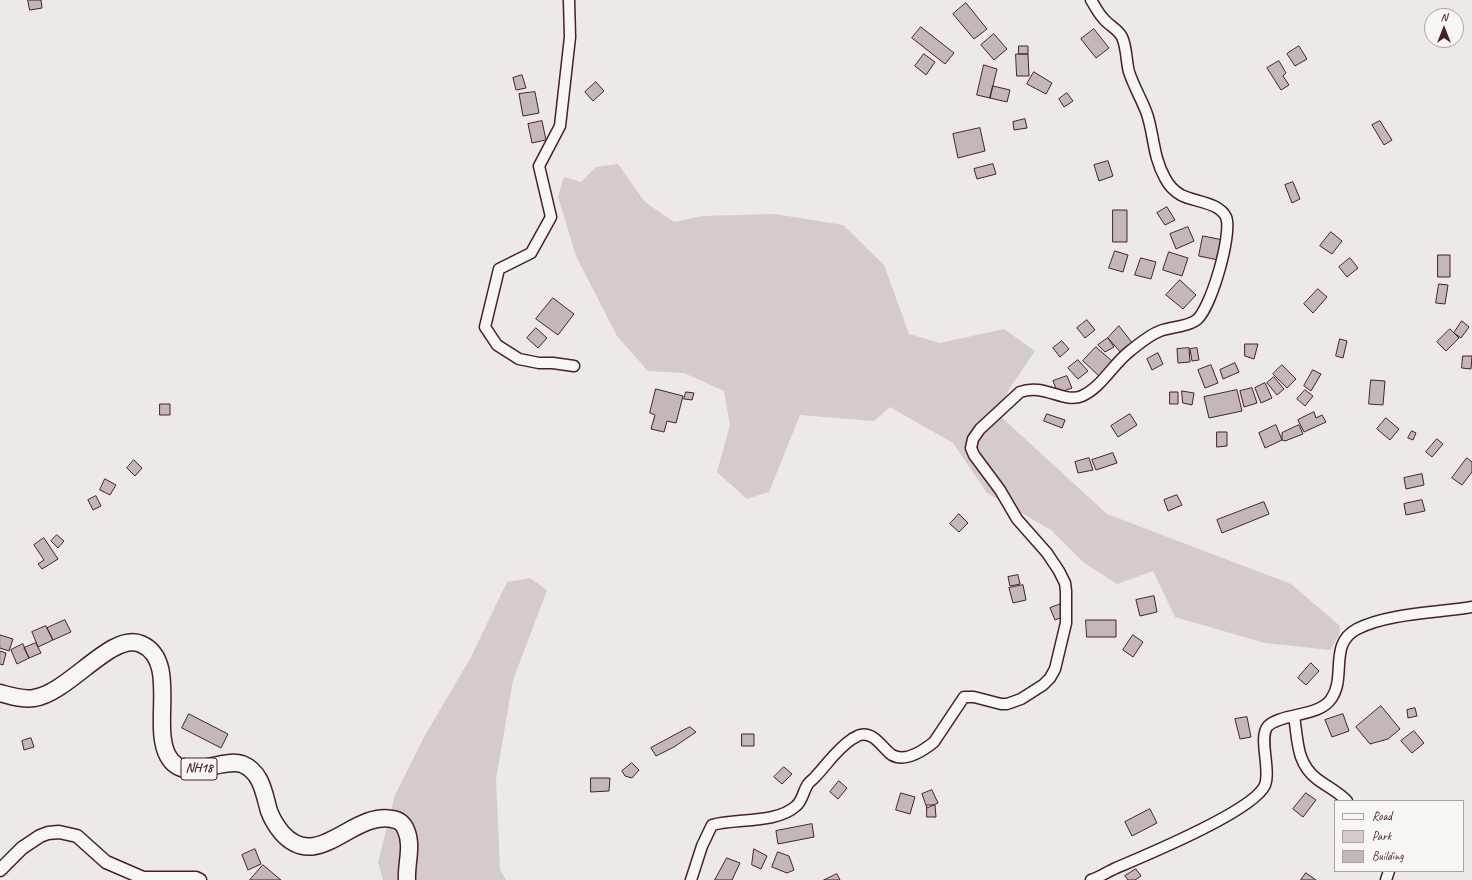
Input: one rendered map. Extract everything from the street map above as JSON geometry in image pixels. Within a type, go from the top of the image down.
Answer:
[{"type":"main road","name":"NH18","points":[[0,693],[28,699],[42,696],[63,686],[115,646],[130,642],[142,644],[155,655],[160,666],[162,678],[162,737],[167,755],[173,763],[190,769],[232,763],[246,767],[254,773],[262,784],[270,812],[276,825],[289,840],[298,846],[308,847],[325,843],[362,823],[373,819],[388,818],[401,822],[406,830],[409,841],[407,880]]},
{"type":"street","points":[[569,0],[570,37],[560,126],[539,166],[551,217],[531,253],[499,269],[485,327],[497,345],[519,360],[574,366]]},
{"type":"street","points":[[691,880],[691,876],[697,864],[702,846],[712,825],[782,814],[790,810],[801,801],[808,784],[815,778],[829,759],[846,743],[860,735],[866,734],[896,756],[907,757],[927,748],[934,742],[964,697],[974,696],[1001,704],[1007,704],[1021,699],[1042,685],[1053,674],[1067,616],[1065,583],[1047,553],[1017,519],[1000,490],[974,455],[971,448],[973,439],[980,429],[1020,392],[1027,389],[1037,389],[1063,396],[1081,397],[1097,385],[1127,353],[1149,337],[1160,331],[1196,321],[1202,315],[1213,292],[1225,247],[1228,226],[1225,216],[1221,211],[1215,207],[1180,194],[1173,189],[1165,179],[1156,157],[1151,127],[1147,114],[1130,73],[1121,36],[1102,17],[1091,0]]},
{"type":"street","points":[[1091,880],[1221,819],[1257,794],[1264,787],[1267,778],[1264,736],[1268,726],[1276,721],[1323,707],[1332,699],[1339,675],[1339,650],[1342,642],[1356,629],[1400,616],[1472,607]]},
{"type":"street","points":[[1294,716],[1300,757],[1306,768],[1316,778],[1346,800]]},
{"type":"street","points":[[0,870],[28,844],[48,833],[59,832],[77,836],[106,862],[143,878],[196,878],[200,880]]},
{"type":"green space","points":[[618,164],[645,202],[674,222],[703,216],[775,214],[843,225],[884,265],[909,334],[940,343],[1004,329],[1035,351],[1009,389],[998,414],[1107,514],[1291,584],[1340,626],[1339,635],[1330,650],[1265,643],[1175,617],[1153,571],[1117,584],[1083,562],[1051,530],[987,493],[953,443],[890,407],[874,421],[800,415],[769,492],[747,499],[717,472],[730,425],[724,391],[684,373],[648,371],[617,336],[576,256],[558,197],[564,177],[581,182],[596,167]]},
{"type":"green space","points":[[530,578],[547,590],[513,680],[496,779],[500,870],[506,880],[383,880],[378,862],[395,795],[424,737],[470,659],[507,582]]},
{"type":"building","points":[[28,0],[41,0],[42,8],[30,10]]},
{"type":"building","points":[[966,3],[987,29],[974,39],[953,14]]},
{"type":"building","points":[[921,27],[954,53],[945,64],[912,38]]},
{"type":"building","points":[[1094,29],[1109,48],[1096,58],[1081,39]]},
{"type":"building","points":[[994,34],[1007,49],[994,60],[981,45]]},
{"type":"building","points":[[1019,46],[1028,46],[1028,54],[1019,54]]},
{"type":"building","points":[[1299,46],[1307,59],[1295,66],[1287,54]]},
{"type":"building","points":[[924,54],[935,62],[926,75],[915,66]]},
{"type":"building","points":[[1016,54],[1028,54],[1029,76],[1017,76]]},
{"type":"building","points":[[1279,61],[1286,73],[1283,76],[1289,85],[1281,90],[1267,68]]},
{"type":"building","points":[[984,65],[997,69],[990,98],[977,95]]},
{"type":"building","points":[[1034,72],[1052,83],[1046,94],[1027,84]]},
{"type":"building","points":[[522,75],[526,88],[516,90],[513,78]]},
{"type":"building","points":[[596,82],[604,91],[593,101],[585,92]]},
{"type":"building","points":[[993,86],[1010,90],[1007,102],[990,98]]},
{"type":"building","points":[[535,92],[539,113],[523,116],[519,94]]},
{"type":"building","points":[[1067,93],[1073,101],[1064,107],[1059,99]]},
{"type":"building","points":[[1025,119],[1027,128],[1014,130],[1013,122]]},
{"type":"building","points":[[542,121],[546,140],[532,143],[528,124]]},
{"type":"building","points":[[1380,121],[1392,140],[1384,145],[1372,125]]},
{"type":"building","points":[[980,128],[985,151],[958,158],[953,134]]},
{"type":"building","points":[[1108,161],[1113,176],[1099,181],[1094,165]]},
{"type":"building","points":[[993,164],[996,174],[977,179],[974,169]]},
{"type":"building","points":[[1293,182],[1300,199],[1292,203],[1285,185]]},
{"type":"building","points":[[1167,207],[1175,220],[1165,225],[1157,213]]},
{"type":"building","points":[[1113,210],[1127,210],[1127,242],[1113,242]]},
{"type":"building","points":[[1188,227],[1194,241],[1176,249],[1170,234]]},
{"type":"building","points":[[1331,232],[1342,241],[1332,254],[1320,246]]},
{"type":"building","points":[[1203,236],[1223,240],[1218,260],[1199,256]]},
{"type":"building","points":[[1115,251],[1128,255],[1123,272],[1109,268]]},
{"type":"building","points":[[1169,252],[1188,258],[1182,276],[1163,270]]},
{"type":"building","points":[[1438,255],[1450,255],[1450,277],[1438,277]]},
{"type":"building","points":[[1141,258],[1156,262],[1151,279],[1135,275]]},
{"type":"building","points":[[1350,258],[1358,268],[1347,277],[1339,267]]},
{"type":"building","points":[[1180,280],[1196,295],[1183,309],[1166,295]]},
{"type":"building","points":[[1439,284],[1448,285],[1445,304],[1436,303]]},
{"type":"building","points":[[1318,289],[1327,297],[1313,313],[1304,304]]},
{"type":"building","points":[[553,298],[574,314],[558,335],[536,319]]},
{"type":"building","points":[[1087,320],[1095,330],[1085,338],[1077,328]]},
{"type":"building","points":[[1462,321],[1469,327],[1461,338],[1454,333]]},
{"type":"building","points":[[1119,326],[1134,345],[1123,355],[1108,338]]},
{"type":"building","points":[[536,328],[547,338],[538,348],[527,338]]},
{"type":"building","points":[[1450,329],[1459,338],[1446,351],[1437,342]]},
{"type":"building","points":[[1108,338],[1114,347],[1105,352],[1098,345]]},
{"type":"building","points":[[1340,339],[1347,341],[1343,358],[1336,356]]},
{"type":"building","points":[[1062,341],[1069,349],[1060,357],[1053,348]]},
{"type":"building","points":[[1245,344],[1258,344],[1254,359],[1245,356]]},
{"type":"building","points":[[1096,347],[1113,362],[1099,376],[1083,361]]},
{"type":"building","points":[[1189,348],[1190,362],[1178,363],[1177,349]]},
{"type":"building","points":[[1197,348],[1199,360],[1192,361],[1190,349]]},
{"type":"building","points":[[1158,353],[1163,364],[1152,370],[1147,359]]},
{"type":"building","points":[[1463,356],[1472,356],[1471,369],[1462,368]]},
{"type":"building","points":[[1078,360],[1088,371],[1078,379],[1068,368]]},
{"type":"building","points":[[1235,363],[1239,372],[1223,379],[1220,370]]},
{"type":"building","points":[[1211,365],[1218,383],[1205,388],[1198,370]]},
{"type":"building","points":[[1282,365],[1296,379],[1287,388],[1273,374]]},
{"type":"building","points":[[1313,370],[1321,374],[1311,391],[1304,386]]},
{"type":"building","points":[[1067,376],[1072,388],[1058,393],[1053,381]]},
{"type":"building","points":[[1274,377],[1284,389],[1277,395],[1267,383]]},
{"type":"building","points":[[1371,380],[1385,381],[1383,405],[1369,404]]},
{"type":"building","points":[[1265,383],[1272,398],[1261,403],[1255,388]]},
{"type":"building","points":[[1252,388],[1257,403],[1244,407],[1240,391]]},
{"type":"building","points":[[656,389],[683,396],[676,423],[667,421],[664,432],[651,429],[655,415],[650,413]]},
{"type":"building","points":[[1237,390],[1242,411],[1209,418],[1204,397]]},
{"type":"building","points":[[1305,390],[1313,396],[1305,406],[1297,399]]},
{"type":"building","points":[[1182,391],[1194,393],[1192,405],[1183,403]]},
{"type":"building","points":[[686,392],[694,393],[692,400],[684,399]]},
{"type":"building","points":[[1170,392],[1178,392],[1178,404],[1170,404]]},
{"type":"building","points":[[160,404],[170,404],[170,415],[160,415]]},
{"type":"building","points":[[1314,412],[1316,418],[1322,415],[1326,422],[1304,432],[1298,420]]},
{"type":"building","points":[[1047,414],[1065,420],[1062,428],[1044,421]]},
{"type":"building","points":[[1130,414],[1137,425],[1118,437],[1111,426]]},
{"type":"building","points":[[1386,418],[1399,429],[1390,440],[1377,429]]},
{"type":"building","points":[[1276,425],[1282,440],[1265,448],[1259,433]]},
{"type":"building","points":[[1299,425],[1303,434],[1285,441],[1282,440],[1282,433]]},
{"type":"building","points":[[1412,431],[1416,433],[1413,440],[1408,438]]},
{"type":"building","points":[[1217,432],[1227,432],[1227,446],[1217,447]]},
{"type":"building","points":[[1437,439],[1443,444],[1432,457],[1426,452]]},
{"type":"building","points":[[1113,453],[1117,463],[1096,470],[1092,460]]},
{"type":"building","points":[[1089,458],[1093,470],[1078,473],[1075,462]]},
{"type":"building","points":[[1467,458],[1472,462],[1472,472],[1462,485],[1452,478]]},
{"type":"building","points":[[134,460],[142,468],[135,476],[127,468]]},
{"type":"building","points":[[1422,474],[1424,485],[1406,489],[1404,478]]},
{"type":"building","points":[[105,479],[116,485],[110,495],[100,490]]},
{"type":"building","points":[[1177,495],[1182,505],[1168,511],[1164,500]]},
{"type":"building","points":[[96,496],[101,506],[93,510],[88,500]]},
{"type":"building","points":[[1422,500],[1425,511],[1406,515],[1404,504]]},
{"type":"building","points":[[1264,502],[1269,514],[1222,533],[1217,520]]},
{"type":"building","points":[[959,514],[968,523],[959,532],[950,524]]},
{"type":"building","points":[[57,535],[64,541],[58,548],[51,541]]},
{"type":"building","points":[[44,538],[58,559],[42,569],[38,564],[44,560],[34,545]]},
{"type":"building","points":[[1018,575],[1020,584],[1010,586],[1008,577]]},
{"type":"building","points":[[1023,585],[1026,600],[1013,603],[1009,588]]},
{"type":"building","points":[[1154,596],[1157,612],[1140,616],[1136,600]]},
{"type":"building","points":[[1061,604],[1065,616],[1055,620],[1050,608]]},
{"type":"building","points":[[65,620],[71,632],[53,640],[47,628]]},
{"type":"building","points":[[1086,620],[1116,620],[1116,637],[1087,637]]},
{"type":"building","points":[[46,626],[53,640],[38,647],[32,632]]},
{"type":"building","points":[[0,635],[13,639],[9,651],[0,648]]},
{"type":"building","points":[[1133,635],[1143,642],[1133,657],[1123,650]]},
{"type":"building","points":[[36,643],[41,653],[29,658],[24,648]]},
{"type":"building","points":[[23,644],[29,658],[17,664],[11,650]]},
{"type":"building","points":[[0,651],[6,653],[3,665],[0,664]]},
{"type":"building","points":[[1311,663],[1319,671],[1306,685],[1298,678]]},
{"type":"building","points":[[1381,706],[1400,729],[1388,739],[1370,744],[1356,727]]},
{"type":"building","points":[[1415,708],[1417,716],[1408,718],[1407,710]]},
{"type":"building","points":[[189,714],[228,734],[221,748],[182,728]]},
{"type":"building","points":[[1343,714],[1349,731],[1332,737],[1325,720]]},
{"type":"building","points":[[1247,717],[1251,737],[1240,739],[1235,719]]},
{"type":"building","points":[[690,727],[696,732],[674,747],[656,756],[651,748]]},
{"type":"building","points":[[1414,731],[1424,743],[1412,753],[1401,741]]},
{"type":"building","points":[[742,734],[754,734],[754,746],[742,746]]},
{"type":"building","points":[[31,738],[34,747],[24,750],[22,741]]},
{"type":"building","points":[[632,763],[639,770],[632,778],[625,776],[622,771]]},
{"type":"building","points":[[784,767],[792,774],[782,784],[774,777]]},
{"type":"building","points":[[591,778],[610,778],[609,791],[591,792]]},
{"type":"building","points":[[839,781],[847,788],[838,799],[830,792]]},
{"type":"building","points":[[932,790],[938,803],[927,808],[922,794]]},
{"type":"building","points":[[901,793],[915,797],[910,814],[896,810]]},
{"type":"building","points":[[1306,793],[1316,800],[1303,817],[1293,809]]},
{"type":"building","points":[[927,805],[935,805],[936,817],[927,817]]},
{"type":"building","points":[[1150,809],[1157,823],[1132,836],[1125,822]]},
{"type":"building","points":[[812,824],[814,837],[778,844],[776,831]]},
{"type":"building","points":[[255,849],[261,864],[248,870],[242,855]]},
{"type":"building","points":[[754,849],[767,856],[761,869],[752,865]]},
{"type":"building","points":[[778,852],[789,856],[794,870],[787,873],[772,867]]},
{"type":"building","points":[[727,858],[740,863],[732,880],[715,880]]},
{"type":"building","points":[[263,865],[281,880],[250,880]]},
{"type":"building","points":[[1136,869],[1141,876],[1135,880],[1128,880],[1125,876]]},
{"type":"building","points":[[1306,873],[1316,880],[1301,880]]},
{"type":"building","points":[[837,874],[840,880],[824,880]]}]
